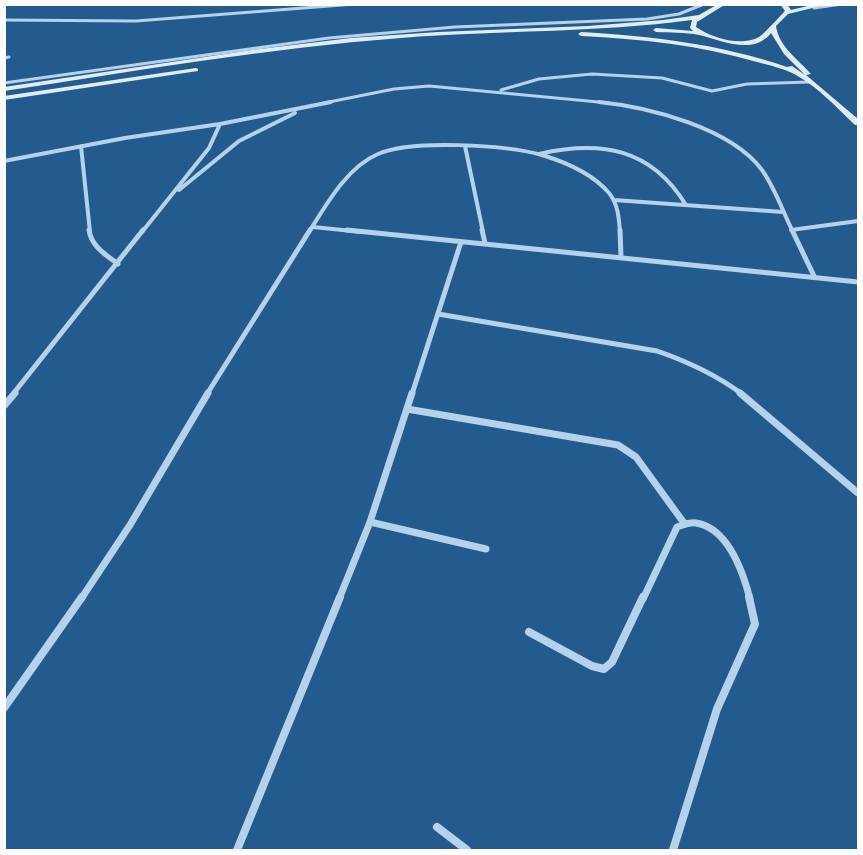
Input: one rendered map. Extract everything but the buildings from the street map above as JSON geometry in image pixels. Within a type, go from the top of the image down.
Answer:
[{"type":"street","points":[[4,20],[72,22],[156,19],[355,4]]},
{"type":"street","points":[[4,83],[350,36],[476,26],[628,23],[672,15],[704,4]]},
{"type":"street","points":[[698,33],[692,23],[723,4]]},
{"type":"street","points":[[783,4],[789,9],[787,13]]},
{"type":"street","points":[[814,8],[826,4]]},
{"type":"street","points":[[730,42],[759,40],[787,13],[842,4]]},
{"type":"street","points":[[4,89],[354,40],[700,17]]},
{"type":"street","points":[[773,25],[774,35],[780,44],[822,91],[858,123]]},
{"type":"street","points":[[290,56],[413,41],[650,30],[698,33],[754,49]]},
{"type":"street","points":[[565,34],[666,39],[738,53],[795,72]]},
{"type":"street","points":[[763,53],[822,91]]},
{"type":"street","points":[[4,98],[207,68]]},
{"type":"street","points":[[498,91],[539,79],[592,74],[662,78],[712,91],[747,84],[809,82]]},
{"type":"street","points":[[4,161],[418,87],[441,86],[498,91],[627,106],[672,117],[709,131],[730,143],[762,170],[814,276]]},
{"type":"street","points":[[172,196],[239,141],[275,121],[314,106]]},
{"type":"street","points":[[4,406],[209,148],[220,124]]},
{"type":"street","points":[[81,146],[90,236],[100,251],[118,264]]},
{"type":"street","points":[[465,146],[485,243]]},
{"type":"street","points":[[4,708],[112,553],[230,356],[312,227],[350,175],[365,161],[379,153],[396,149],[465,146],[539,154],[559,161],[583,173],[614,200],[618,215],[621,257]]},
{"type":"street","points":[[539,154],[566,148],[579,148],[630,156],[661,172],[686,205]]},
{"type":"street","points":[[614,200],[783,212]]},
{"type":"street","points":[[791,230],[858,221]]},
{"type":"street","points":[[312,227],[858,282]]},
{"type":"street","points":[[237,850],[370,522],[461,242]]},
{"type":"street","points":[[438,314],[608,341],[657,351],[689,362],[717,376],[747,398],[858,493]]},
{"type":"street","points":[[407,409],[618,445],[636,457],[684,523]]},
{"type":"street","points":[[370,522],[486,549]]},
{"type":"street","points":[[529,632],[591,666],[604,669],[609,667],[672,532],[684,523],[702,524],[718,534],[738,565],[753,610],[755,624],[717,710],[673,850]]},
{"type":"street","points":[[437,827],[467,850]]}]
